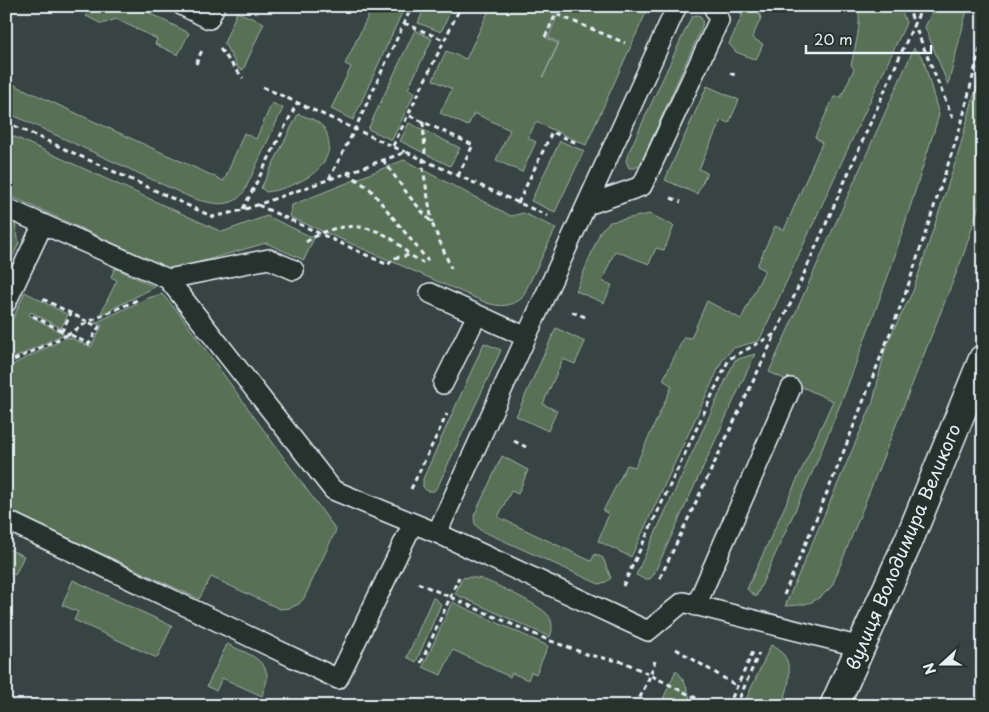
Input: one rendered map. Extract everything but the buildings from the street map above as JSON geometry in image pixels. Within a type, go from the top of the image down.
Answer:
[{"type":"main road","name":"вулиця Володимира Великого","points":[[834,706],[912,532],[983,359]]},
{"type":"lane","points":[[183,6],[208,19],[215,6]]},
{"type":"lane","points":[[437,533],[677,6]]},
{"type":"lane","points":[[586,205],[642,186],[719,20],[713,6]]},
{"type":"lane","points":[[6,208],[168,279],[333,490],[437,533],[643,629],[683,602],[861,647]]},
{"type":"lane","points":[[6,302],[44,224]]},
{"type":"lane","points":[[168,279],[269,259],[287,267]]},
{"type":"lane","points":[[430,293],[526,338]]},
{"type":"lane","points":[[443,384],[468,311]]},
{"type":"lane","points":[[696,606],[791,388]]},
{"type":"lane","points":[[6,520],[338,679],[389,571],[405,520]]},
{"type":"path","points":[[328,180],[355,129],[412,6]]},
{"type":"path","points":[[393,146],[461,6]]},
{"type":"path","points":[[908,6],[954,121]]},
{"type":"path","points":[[636,706],[655,662],[643,629],[923,6]]},
{"type":"path","points":[[545,38],[556,14],[626,43]]},
{"type":"path","points":[[404,23],[444,40]]},
{"type":"path","points":[[736,706],[834,476],[905,295],[961,125],[983,36]]},
{"type":"path","points":[[196,64],[206,41]]},
{"type":"path","points":[[263,87],[556,220]]},
{"type":"path","points":[[243,210],[297,103]]},
{"type":"path","points":[[408,115],[473,145],[458,176]]},
{"type":"path","points":[[6,122],[212,217],[243,210],[406,152]]},
{"type":"path","points":[[423,122],[425,152],[423,160],[432,223],[468,311]]},
{"type":"path","points":[[518,203],[552,132],[579,145]]},
{"type":"path","points":[[383,160],[409,196],[432,223]]},
{"type":"path","points":[[347,173],[370,189],[468,311]]},
{"type":"path","points":[[257,205],[388,265],[394,258],[410,255]]},
{"type":"path","points":[[287,267],[302,244],[318,233],[339,226],[366,228],[392,239],[410,255],[436,270]]},
{"type":"path","points":[[6,364],[69,334],[88,322],[151,294],[168,279]]},
{"type":"path","points":[[15,285],[99,327],[89,344],[33,316]]},
{"type":"path","points":[[571,312],[588,318]]},
{"type":"path","points":[[62,331],[71,313]]},
{"type":"path","points":[[611,614],[729,359],[775,334]]},
{"type":"path","points":[[405,520],[458,392],[443,384]]},
{"type":"path","points":[[421,664],[471,549]]},
{"type":"path","points":[[389,571],[548,640],[589,655],[624,662],[712,706]]},
{"type":"path","points":[[643,629],[737,686]]},
{"type":"path","points":[[728,706],[756,646]]},
{"type":"green space","points":[[91,6],[135,6],[189,33],[178,55],[155,44],[157,39],[116,19],[102,24],[86,16]]},
{"type":"green space","points":[[373,6],[405,6],[353,120],[331,109],[351,67],[345,64]]},
{"type":"green space","points":[[425,6],[453,6],[441,32],[418,23]]},
{"type":"green space","points":[[491,6],[560,6],[545,37],[558,44],[543,77],[559,43],[548,37],[562,6],[649,6],[586,145],[536,122],[528,138],[536,142],[522,172],[496,160],[510,130],[474,113],[468,126],[440,113],[452,89],[433,80],[446,51],[466,59]]},
{"type":"green space","points":[[738,6],[756,6],[761,18],[752,38],[763,44],[756,60],[736,52],[729,44],[742,16]]},
{"type":"green space","points":[[858,6],[900,6],[906,23],[759,341],[733,348],[722,361],[631,557],[598,541],[609,514],[603,511],[627,465],[635,467],[672,386],[663,380],[684,337],[691,338],[707,301],[741,319],[765,270],[757,266],[775,226],[784,230],[822,143],[815,137],[834,97],[841,97],[854,69],[851,65],[859,28]]},
{"type":"green space","points":[[935,6],[968,6],[948,85],[925,27]]},
{"type":"green space","points":[[237,12],[264,23],[243,70],[238,68],[224,43]]},
{"type":"green space","points":[[693,16],[700,16],[702,21],[701,29],[640,165],[635,168],[629,168],[626,161],[628,154],[690,20]]},
{"type":"green space","points":[[415,30],[432,39],[408,89],[415,92],[392,140],[368,129]]},
{"type":"green space","points":[[914,48],[923,58],[939,115],[891,268],[846,390],[816,464],[756,597],[747,589],[833,401],[769,372]]},
{"type":"green space","points":[[983,62],[983,193],[963,256],[832,586],[816,600],[800,605],[785,606],[873,402],[886,345],[913,291],[959,151]]},
{"type":"green space","points":[[6,81],[224,181],[244,133],[256,139],[272,103],[283,108],[244,192],[239,198],[221,204],[194,199],[6,112]]},
{"type":"green space","points":[[707,86],[739,100],[729,123],[721,120],[699,169],[707,173],[697,194],[665,180]]},
{"type":"green space","points":[[298,114],[314,120],[324,128],[329,144],[328,154],[316,171],[307,178],[286,187],[266,192],[261,188]]},
{"type":"green space","points":[[409,123],[460,148],[450,166],[400,141]]},
{"type":"green space","points":[[6,133],[222,232],[267,216],[314,238],[304,260],[266,243],[172,270],[6,194]]},
{"type":"green space","points":[[560,141],[584,151],[555,212],[531,201]]},
{"type":"green space","points":[[404,160],[511,216],[523,213],[556,228],[522,298],[506,305],[487,303],[290,217],[292,205]]},
{"type":"green space","points":[[650,214],[674,226],[664,250],[656,248],[649,264],[615,251],[602,281],[612,285],[604,303],[576,291],[601,230],[610,222]]},
{"type":"green space","points":[[6,217],[15,223],[19,243],[6,272]]},
{"type":"green space","points":[[115,268],[155,287],[100,315],[117,280],[111,277]]},
{"type":"green space","points":[[25,292],[68,315],[61,328],[31,312],[29,315],[64,334],[6,362],[6,334]]},
{"type":"green space","points":[[162,294],[179,313],[336,530],[304,598],[299,604],[290,608],[280,609],[211,577],[199,599],[6,509],[6,368],[68,337],[91,347],[102,326],[95,323],[148,298]]},
{"type":"green space","points":[[556,328],[585,342],[575,364],[563,359],[543,404],[557,411],[548,431],[516,416]]},
{"type":"green space","points":[[484,343],[501,350],[438,486],[434,491],[427,491],[423,487],[423,479]]},
{"type":"green space","points":[[755,354],[654,574],[650,579],[644,579],[636,575],[735,360]]},
{"type":"green space","points":[[502,456],[528,470],[518,494],[511,491],[498,517],[591,561],[595,554],[603,558],[611,578],[599,584],[480,530],[475,524],[474,516]]},
{"type":"green space","points":[[6,548],[24,556],[15,575],[6,571]]},
{"type":"green space","points":[[470,577],[497,585],[543,611],[550,617],[552,623],[550,637],[455,594],[462,578]]},
{"type":"green space","points":[[73,580],[172,626],[157,658],[74,620],[78,612],[62,605]]},
{"type":"green space","points":[[433,597],[441,604],[416,662],[407,657]]},
{"type":"green space","points":[[452,602],[548,646],[536,674],[531,672],[528,680],[512,673],[510,677],[453,650],[441,675],[423,667]]},
{"type":"green space","points":[[227,644],[247,653],[264,666],[267,680],[262,696],[222,678],[216,691],[207,686]]},
{"type":"green space","points":[[771,645],[785,656],[788,664],[789,680],[782,706],[743,706]]},
{"type":"green space","points":[[676,670],[682,677],[686,687],[690,706],[674,706],[673,703],[663,699]]}]
